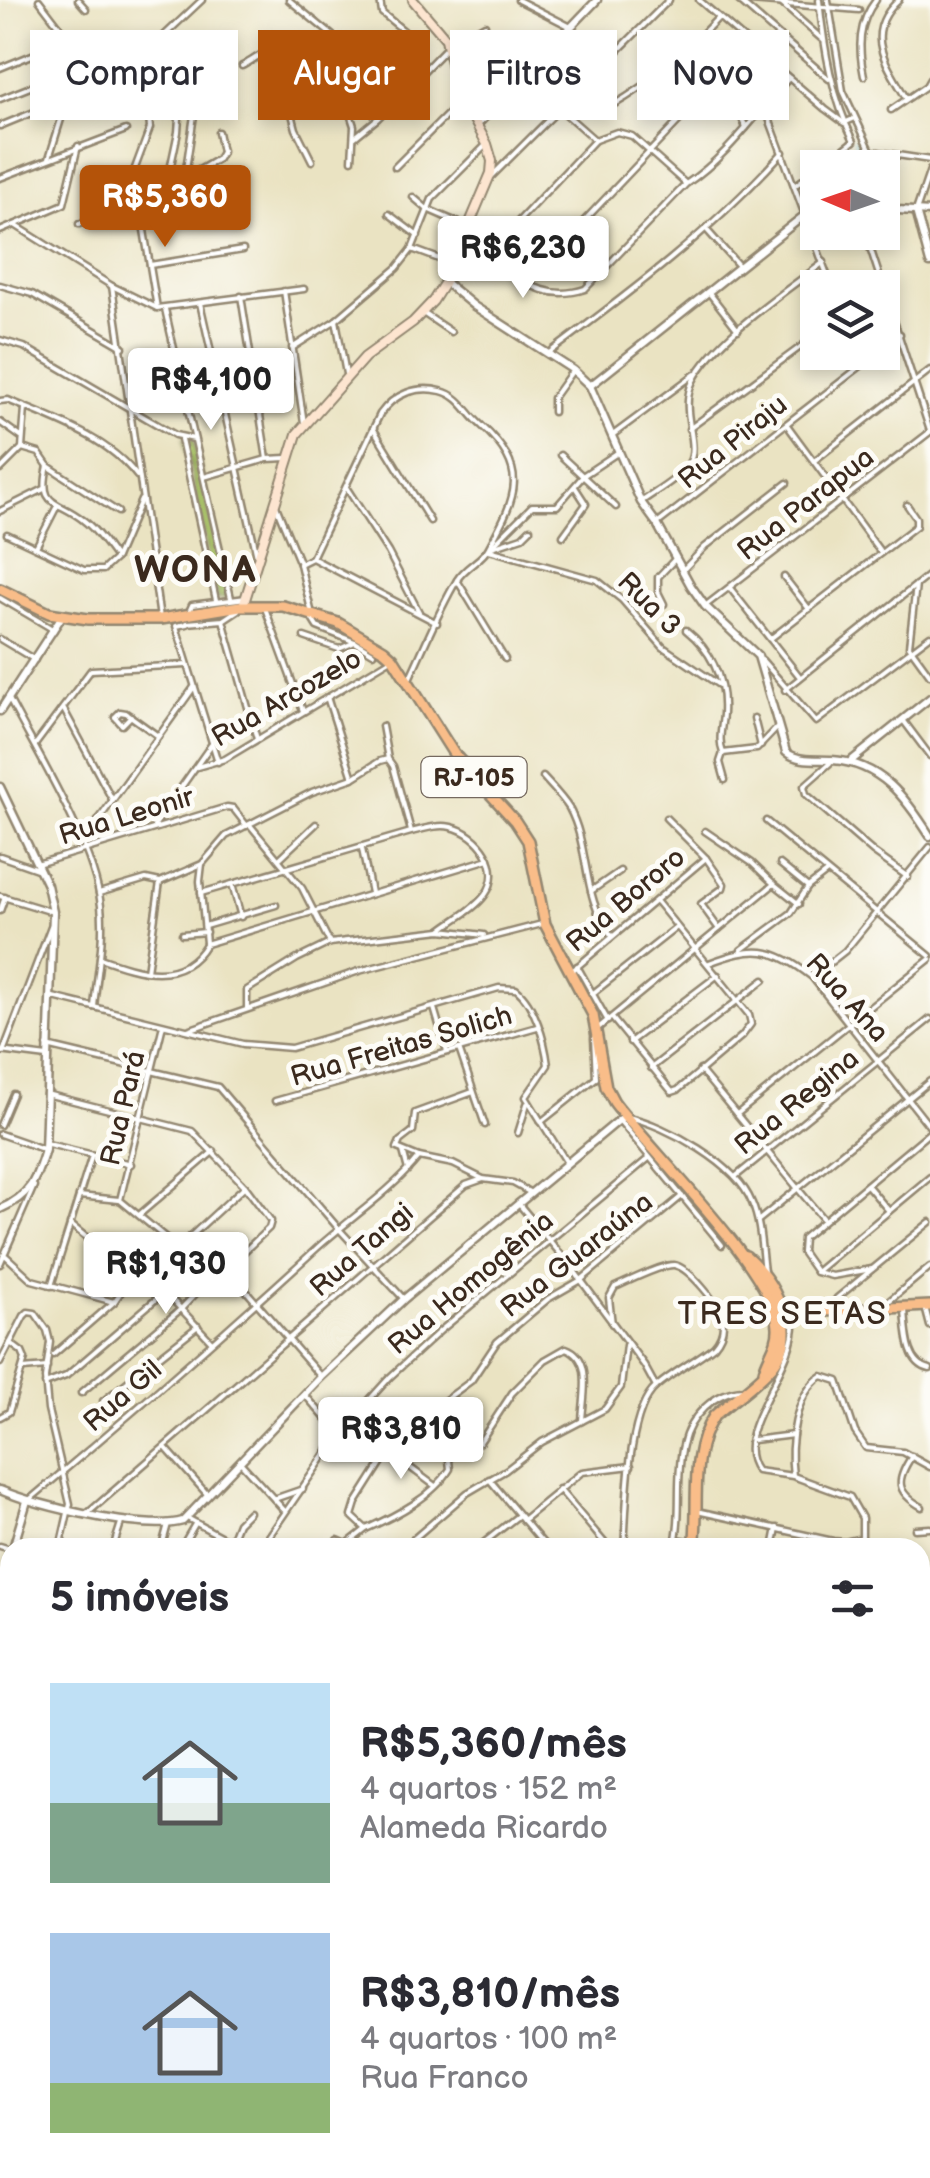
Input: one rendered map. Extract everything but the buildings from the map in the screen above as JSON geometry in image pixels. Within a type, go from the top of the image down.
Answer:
[{"type":"main road","points":[[419,2],[440,29],[450,56]]},
{"type":"main road","points":[[243,603],[288,458],[304,423],[380,344],[423,313],[445,282],[489,180],[492,161],[474,120]]},
{"type":"main road","name":"RJ-105","points":[[0,590],[25,604],[62,616],[182,621],[243,603],[282,606],[312,616],[393,658],[454,754],[528,840],[544,924],[574,969],[593,1014],[600,1075],[622,1118],[704,1215],[765,1276],[776,1301],[781,1328],[764,1372],[714,1416],[702,1436],[695,1538]]},
{"type":"main road","name":"RJ-105","points":[[740,1251],[776,1301]]},
{"type":"main road","points":[[776,1301],[783,1313],[781,1328]]},
{"type":"main road","points":[[776,1301],[796,1315]]},
{"type":"main road","points":[[783,1313],[927,1306]]},
{"type":"main road","points":[[781,1328],[796,1315]]},
{"type":"street","points":[[39,0],[62,30]]},
{"type":"street","points":[[78,0],[86,8]]},
{"type":"street","points":[[172,30],[202,0]]},
{"type":"street","points":[[289,0],[329,30]]},
{"type":"street","points":[[380,0],[381,12],[403,30]]},
{"type":"street","points":[[518,0],[571,27]]},
{"type":"street","points":[[568,30],[597,0]]},
{"type":"street","points":[[617,51],[669,0]]},
{"type":"street","points":[[699,0],[732,30]]},
{"type":"street","points":[[738,0],[859,10]]},
{"type":"street","points":[[738,0],[772,30]]},
{"type":"street","points":[[819,0],[831,80],[854,141],[842,150]]},
{"type":"street","points":[[828,0],[842,83],[854,119],[871,151],[930,160]]},
{"type":"street","points":[[864,76],[860,35],[868,10],[876,0]]},
{"type":"street","points":[[899,0],[881,21],[879,36],[882,52],[906,98]]},
{"type":"street","points":[[782,4],[826,43]]},
{"type":"street","points":[[706,30],[718,18]]},
{"type":"street","points":[[355,137],[448,45],[484,25]]},
{"type":"street","points":[[789,44],[831,80]]},
{"type":"street","points":[[0,68],[30,56]]},
{"type":"street","points":[[242,66],[258,58]]},
{"type":"street","points":[[789,78],[845,122]]},
{"type":"street","points":[[892,110],[930,79]]},
{"type":"street","points":[[0,99],[30,87]]},
{"type":"street","points":[[395,167],[450,113]]},
{"type":"street","points":[[0,126],[30,114]]},
{"type":"street","points":[[845,122],[854,119]]},
{"type":"street","points":[[50,158],[63,120]]},
{"type":"street","points":[[126,205],[149,120]]},
{"type":"street","points":[[167,184],[179,120]]},
{"type":"street","points":[[185,178],[193,120]]},
{"type":"street","points":[[294,120],[312,161]]},
{"type":"street","points":[[350,120],[355,137],[352,160]]},
{"type":"street","points":[[477,125],[482,120]]},
{"type":"street","points":[[489,180],[549,120]]},
{"type":"street","points":[[572,120],[595,140]]},
{"type":"street","points":[[526,283],[680,120]]},
{"type":"street","points":[[743,120],[746,128]]},
{"type":"street","points":[[686,184],[625,134],[617,132],[595,140],[510,230],[506,266],[526,283],[545,291],[564,293],[585,288],[752,120]]},
{"type":"street","points":[[770,120],[800,197]]},
{"type":"street","points":[[0,178],[126,130]]},
{"type":"street","points":[[80,224],[185,178],[220,156],[218,132]]},
{"type":"street","points":[[292,348],[336,320],[386,280],[412,249],[427,209],[439,190],[487,144]]},
{"type":"street","points":[[0,230],[64,204],[78,146]]},
{"type":"street","points":[[548,353],[627,296],[734,206],[783,152]]},
{"type":"street","points":[[492,161],[503,166]]},
{"type":"street","points":[[930,170],[916,212],[930,263]]},
{"type":"street","points":[[796,185],[800,182]]},
{"type":"street","points":[[414,197],[427,209],[466,226]]},
{"type":"street","points":[[139,200],[157,308]]},
{"type":"street","points":[[144,218],[227,205]]},
{"type":"street","points":[[900,211],[930,212]]},
{"type":"street","points":[[388,214],[418,236]]},
{"type":"street","points":[[590,386],[800,219]]},
{"type":"street","points":[[15,224],[112,286],[157,308],[304,290]]},
{"type":"street","points":[[706,229],[738,266]]},
{"type":"street","points":[[412,249],[452,264]]},
{"type":"street","points":[[150,265],[242,250]]},
{"type":"street","points":[[820,250],[826,270]]},
{"type":"street","points":[[614,434],[699,372],[738,330],[824,262]]},
{"type":"street","points":[[445,282],[474,306],[573,370],[590,386],[641,502],[706,606],[758,656],[814,720],[826,718],[930,636]]},
{"type":"street","points":[[0,284],[22,289],[123,348]]},
{"type":"street","points":[[112,286],[160,619]]},
{"type":"street","points":[[706,290],[738,330]]},
{"type":"street","points":[[284,291],[304,423]]},
{"type":"street","points":[[241,296],[267,460]]},
{"type":"street","points":[[200,303],[257,556]]},
{"type":"street","points":[[165,309],[231,598]]},
{"type":"street","points":[[423,313],[450,332]]},
{"type":"street","points":[[336,320],[346,377]]},
{"type":"street","points":[[900,334],[930,431]]},
{"type":"street","points":[[0,340],[24,347],[181,438],[194,438]]},
{"type":"street","points":[[689,430],[800,347]]},
{"type":"street","points":[[553,412],[553,398],[573,370]]},
{"type":"street","name":"Rua Piraju","points":[[657,524],[857,370]]},
{"type":"street","points":[[814,461],[930,370]]},
{"type":"street","points":[[641,502],[689,463],[693,451],[687,396],[699,372]]},
{"type":"street","points":[[300,564],[312,558],[373,428],[389,403],[416,389],[444,392],[462,402],[493,435],[511,466],[516,482],[513,501],[489,549]]},
{"type":"street","points":[[0,401],[8,400],[60,422],[115,453],[140,480]]},
{"type":"street","points":[[22,448],[26,408]]},
{"type":"street","points":[[0,422],[21,437]]},
{"type":"street","points":[[787,425],[880,552]]},
{"type":"street","points":[[373,428],[430,521]]},
{"type":"street","name":"Rua Parapua","points":[[706,606],[930,431]]},
{"type":"street","points":[[181,438],[216,600]]},
{"type":"street","points":[[0,470],[22,448]]},
{"type":"street","points":[[22,448],[38,453],[48,466],[118,512]]},
{"type":"street","points":[[407,678],[457,580],[535,504],[558,504],[584,475],[619,451]]},
{"type":"street","points":[[0,455],[8,462]]},
{"type":"street","points":[[560,455],[616,508]]},
{"type":"street","points":[[204,477],[288,458]]},
{"type":"street","points":[[48,466],[44,489],[57,506],[86,522],[116,558]]},
{"type":"street","points":[[682,570],[705,547],[787,484]]},
{"type":"street","points":[[346,486],[388,552],[419,612]]},
{"type":"street","points":[[563,536],[586,504],[574,486]]},
{"type":"street","points":[[0,511],[44,489]]},
{"type":"street","points":[[7,534],[84,570],[103,570],[116,558],[142,500]]},
{"type":"street","points":[[274,502],[300,564],[312,616]]},
{"type":"street","points":[[770,639],[916,526],[908,505]]},
{"type":"street","points":[[35,548],[57,506]]},
{"type":"street","points":[[489,549],[522,537],[530,529]]},
{"type":"street","points":[[252,531],[263,536]]},
{"type":"street","name":"Rua 3","points":[[489,549],[598,580],[622,600],[663,647],[720,685]]},
{"type":"street","points":[[312,558],[437,623]]},
{"type":"street","name":"Rua 3","points":[[664,604],[658,592],[658,577],[676,558]]},
{"type":"street","points":[[785,690],[930,574]]},
{"type":"street","points":[[784,576],[809,609]]},
{"type":"street","points":[[457,580],[506,659]]},
{"type":"street","points":[[916,585],[908,636],[911,650],[930,675]]},
{"type":"street","points":[[730,588],[800,677]]},
{"type":"street","points":[[0,598],[54,630]]},
{"type":"street","points":[[182,621],[223,620],[236,613],[243,603],[231,598],[192,604],[182,621],[187,665],[218,762]]},
{"type":"street","points":[[264,606],[304,711]]},
{"type":"street","points":[[0,711],[62,616]]},
{"type":"street","points":[[223,620],[257,739]]},
{"type":"street","name":"Rua 3","points":[[686,630],[714,661],[723,700],[720,739],[725,753],[720,762],[726,780]]},
{"type":"street","points":[[304,637],[338,649],[359,639],[373,653]]},
{"type":"street","points":[[0,648],[2,640],[36,660]]},
{"type":"street","points":[[758,656],[782,745],[792,758],[850,761],[872,771],[896,788],[930,836]]},
{"type":"street","name":"Rua Arcozelo","points":[[197,767],[218,762],[393,658]]},
{"type":"street","points":[[33,746],[87,672],[95,668],[187,665]]},
{"type":"street","points":[[84,845],[194,686]]},
{"type":"street","points":[[327,697],[353,778]]},
{"type":"street","points":[[850,761],[930,698]]},
{"type":"street","points":[[9,699],[84,845],[99,893],[102,922],[94,1007]]},
{"type":"street","points":[[63,708],[114,802]]},
{"type":"street","points":[[131,716],[158,736]]},
{"type":"street","points":[[754,718],[761,746]]},
{"type":"street","points":[[902,719],[930,756]]},
{"type":"street","points":[[382,726],[388,760],[412,832]]},
{"type":"street","points":[[725,753],[761,746],[777,728]]},
{"type":"street","points":[[152,828],[212,744]]},
{"type":"street","points":[[99,893],[149,878],[160,882],[202,864],[220,841],[312,792],[353,778],[380,760],[388,760]]},
{"type":"street","points":[[833,760],[804,786],[806,794],[908,877]]},
{"type":"street","points":[[543,777],[574,820],[589,892],[598,916],[612,936]]},
{"type":"street","points":[[0,788],[39,867],[53,912],[45,1147],[34,1186],[0,1264]]},
{"type":"street","name":"Rua Leonir","points":[[39,867],[84,845],[227,807],[233,808],[249,826]]},
{"type":"street","points":[[666,818],[706,858],[724,886],[703,900],[701,907],[720,930]]},
{"type":"street","points":[[738,1114],[930,957],[766,821]]},
{"type":"street","points":[[279,859],[316,824]]},
{"type":"street","points":[[249,826],[288,869],[330,943]]},
{"type":"street","points":[[201,892],[412,832],[438,826],[453,828],[473,838],[489,858],[491,879],[486,894],[442,930]]},
{"type":"street","points":[[705,831],[752,864],[798,904]]},
{"type":"street","points":[[812,977],[845,951],[930,846]]},
{"type":"street","points":[[362,847],[371,893]]},
{"type":"street","points":[[0,856],[39,867]]},
{"type":"street","points":[[206,944],[489,858]]},
{"type":"street","name":"Rua Bororo","points":[[574,969],[706,858]]},
{"type":"street","points":[[99,958],[147,973],[181,969],[199,955],[206,944],[202,864]]},
{"type":"street","points":[[780,864],[808,887]]},
{"type":"street","points":[[589,892],[620,871]]},
{"type":"street","points":[[739,952],[783,920],[808,887],[826,873]]},
{"type":"street","points":[[147,973],[160,882]]},
{"type":"street","points":[[232,884],[241,917]]},
{"type":"street","points":[[597,1029],[774,884]]},
{"type":"street","points":[[0,911],[2,896],[53,912]]},
{"type":"street","points":[[574,969],[664,1087],[672,1092],[678,1090],[748,1030],[751,1019],[657,902]]},
{"type":"street","points":[[182,934],[276,906]]},
{"type":"street","points":[[47,1056],[2,1052],[53,924]]},
{"type":"street","points":[[188,1030],[359,971],[544,924]]},
{"type":"street","points":[[592,994],[677,926]]},
{"type":"street","points":[[247,1008],[247,990],[297,958],[330,943],[442,930],[488,936]]},
{"type":"street","name":"Rua Ana","points":[[709,963],[751,949],[794,963],[812,977],[850,1023],[930,1129]]},
{"type":"street","points":[[35,968],[50,969]]},
{"type":"street","points":[[630,1042],[718,974]]},
{"type":"street","points":[[651,1068],[764,980]]},
{"type":"street","points":[[50,997],[260,1047],[291,1048],[509,988],[520,991],[528,1002],[548,1065],[527,1091],[518,1132]]},
{"type":"street","points":[[433,1007],[446,1052]]},
{"type":"street","name":"Rua Regina","points":[[734,1177],[930,1019]]},
{"type":"street","name":"Rua Pará","points":[[162,1025],[120,1200],[194,1261],[208,1281],[182,1309]]},
{"type":"street","name":"Rua Freitas Solich","points":[[275,1101],[537,1027]]},
{"type":"street","points":[[47,1046],[218,1087],[338,1229],[404,1299]]},
{"type":"street","points":[[458,1048],[485,1125]]},
{"type":"street","points":[[700,1070],[823,1220]]},
{"type":"street","points":[[541,1122],[600,1075]]},
{"type":"street","points":[[758,1221],[930,1081]]},
{"type":"street","points":[[408,1170],[400,1141],[413,1131],[415,1113],[473,1092]]},
{"type":"street","points":[[0,1124],[13,1094]]},
{"type":"street","points":[[46,1094],[187,1128],[214,1151],[271,1221],[229,1267],[256,1304],[321,1377]]},
{"type":"street","points":[[527,1101],[567,1163]]},
{"type":"street","points":[[0,1490],[23,1500],[123,1519],[168,1524],[187,1518],[321,1377],[404,1299],[622,1118],[656,1124],[674,1133],[734,1177],[750,1197],[758,1221],[765,1276]]},
{"type":"street","name":"Rua Guaraúna","points":[[622,1118],[649,1158],[704,1215],[722,1245]]},
{"type":"street","points":[[872,1269],[832,1276],[816,1272],[801,1244],[823,1220],[930,1129]]},
{"type":"street","points":[[0,1134],[131,1164]]},
{"type":"street","points":[[400,1149],[531,1192]]},
{"type":"street","points":[[139,1215],[214,1151]]},
{"type":"street","points":[[50,1286],[92,1155]]},
{"type":"street","name":"Rua Gil","points":[[23,1500],[62,1473],[213,1342],[418,1157]]},
{"type":"street","name":"Rua Homogênia","points":[[267,1538],[339,1434],[402,1366],[649,1158]]},
{"type":"street","points":[[816,1272],[930,1177]]},
{"type":"street","name":"Rua Tangi","points":[[88,1513],[372,1264],[466,1185],[483,1178]]},
{"type":"street","points":[[867,1184],[889,1211]]},
{"type":"street","points":[[0,1210],[34,1186]]},
{"type":"street","points":[[178,1248],[245,1186]]},
{"type":"street","points":[[79,1196],[120,1200]]},
{"type":"street","name":"Rua Guaraúna","points":[[366,1529],[354,1521],[352,1511],[388,1451],[410,1426],[479,1372],[498,1342],[534,1310],[581,1280],[682,1196]]},
{"type":"street","points":[[518,1203],[581,1280],[656,1387]]},
{"type":"street","points":[[828,1312],[837,1298],[930,1222]]},
{"type":"street","points":[[70,1224],[133,1275],[165,1292],[213,1342]]},
{"type":"street","points":[[6,1256],[24,1276],[114,1302]]},
{"type":"street","points":[[45,1384],[66,1376],[165,1292],[194,1261]]},
{"type":"street","points":[[612,1324],[609,1298],[614,1287],[670,1266],[686,1272],[713,1300],[723,1321],[720,1338],[698,1359],[656,1387],[642,1410],[630,1466],[625,1538]]},
{"type":"street","points":[[879,1309],[930,1267]]},
{"type":"street","points":[[50,1356],[114,1302],[133,1275]]},
{"type":"street","points":[[927,1306],[930,1326]]},
{"type":"street","points":[[904,1308],[912,1356],[922,1368],[930,1370]]},
{"type":"street","points":[[81,1393],[182,1309]]},
{"type":"street","points":[[0,1363],[28,1312],[35,1313],[47,1330],[50,1356],[45,1384],[70,1510],[63,1538]]},
{"type":"street","points":[[796,1315],[788,1359],[757,1415],[750,1440],[752,1462],[758,1471],[793,1476],[850,1497],[862,1518],[862,1538]]},
{"type":"street","points":[[102,1401],[198,1326]]},
{"type":"street","points":[[0,1418],[10,1412],[23,1370],[24,1355],[10,1342]]},
{"type":"street","points":[[415,1538],[542,1442],[595,1417],[614,1400],[621,1387],[626,1345]]},
{"type":"street","points":[[355,1538],[434,1486],[450,1469],[448,1452],[480,1442],[512,1393],[545,1360],[566,1348],[576,1352],[584,1364],[582,1421]]},
{"type":"street","points":[[626,1362],[638,1358]]},
{"type":"street","points":[[23,1370],[47,1367]]},
{"type":"street","points":[[793,1476],[793,1435],[812,1384],[822,1376],[829,1376],[840,1385],[861,1444],[872,1451],[904,1452],[930,1467]]},
{"type":"street","points":[[676,1538],[683,1444],[696,1418],[713,1399],[726,1391],[743,1390]]},
{"type":"street","points":[[305,1394],[339,1434]]},
{"type":"street","points":[[750,1440],[793,1435]]},
{"type":"street","points":[[165,1448],[209,1497]]},
{"type":"street","points":[[388,1451],[434,1486]]},
{"type":"street","points":[[912,1456],[899,1474],[899,1482],[922,1507]]},
{"type":"street","points":[[240,1462],[284,1510]]},
{"type":"street","points":[[492,1538],[582,1472],[630,1466]]},
{"type":"street","points":[[489,1479],[538,1538]]},
{"type":"street","points":[[559,1489],[601,1538]]},
{"type":"street","points":[[274,1499],[303,1490]]},
{"type":"street","points":[[15,1538],[24,1512],[23,1500]]},
{"type":"street","points":[[697,1511],[820,1538]]},
{"type":"street","points":[[232,1538],[238,1523],[250,1512]]},
{"type":"street","points":[[187,1518],[219,1537]]},
{"type":"street","points":[[117,1538],[123,1519]]},
{"type":"street","points":[[164,1538],[168,1524]]},
{"type":"street","points":[[187,1538],[195,1524]]},
{"type":"street","points":[[775,1538],[777,1528]]},
{"type":"street","points":[[914,1529],[930,1528]]},
{"type":"green space","points":[[193,438],[229,598],[217,598],[184,439]]},
{"type":"waterway","points":[[822,0],[833,75]]},
{"type":"waterway","points":[[855,139],[857,150]]},
{"type":"district","name":"WONA","points":[[196,569]]},
{"type":"district","name":"TRES SETAS","points":[[783,1313]]}]
